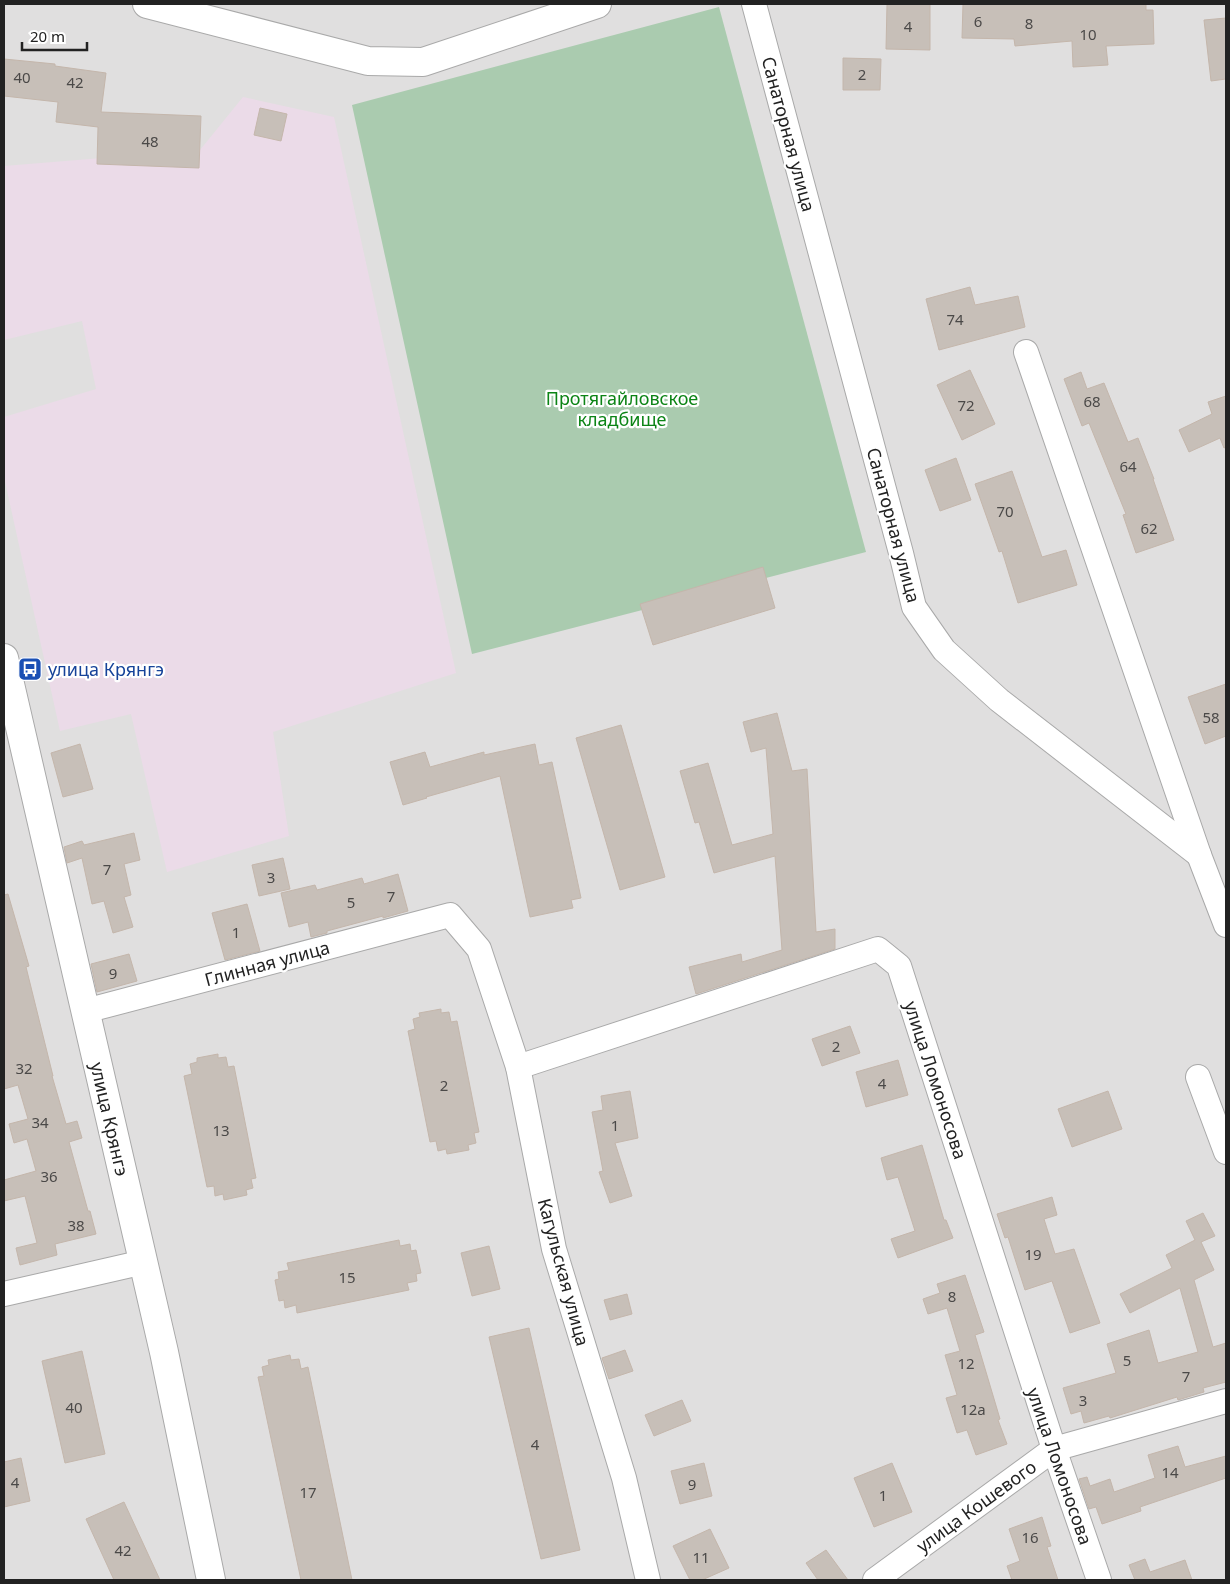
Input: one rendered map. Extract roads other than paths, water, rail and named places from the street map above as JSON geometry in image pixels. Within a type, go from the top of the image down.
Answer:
[{"type":"street","points":[[147,4],[368,61],[423,62],[597,4]]},
{"type":"street","name":"Санаторная улица","points":[[754,4],[914,607],[944,650],[999,700],[1199,855]]},
{"type":"street","points":[[1026,352],[1199,855],[1226,925]]},
{"type":"street","name":"улица Крянгэ","points":[[4,658],[144,1262],[211,1580]]},
{"type":"street","name":"Глинная улица","points":[[85,1011],[450,915]]},
{"type":"street","name":"Кагульская улица","points":[[450,915],[479,949],[518,1067],[554,1249],[624,1478],[648,1580]]},
{"type":"street","name":"улица Ломоносова","points":[[518,1067],[878,949],[900,966],[1054,1449],[1100,1580]]},
{"type":"street","points":[[1198,1077],[1226,1152]]},
{"type":"street","points":[[4,1294],[144,1262]]},
{"type":"street","name":"улица Кошевого","points":[[875,1580],[1054,1449],[1226,1401]]},
{"type":"place","name":"улица Крянгэ","points":[[30,669]]},
{"type":"park label","name":"Протягайловское кладбище","points":[[622,408]]}]
